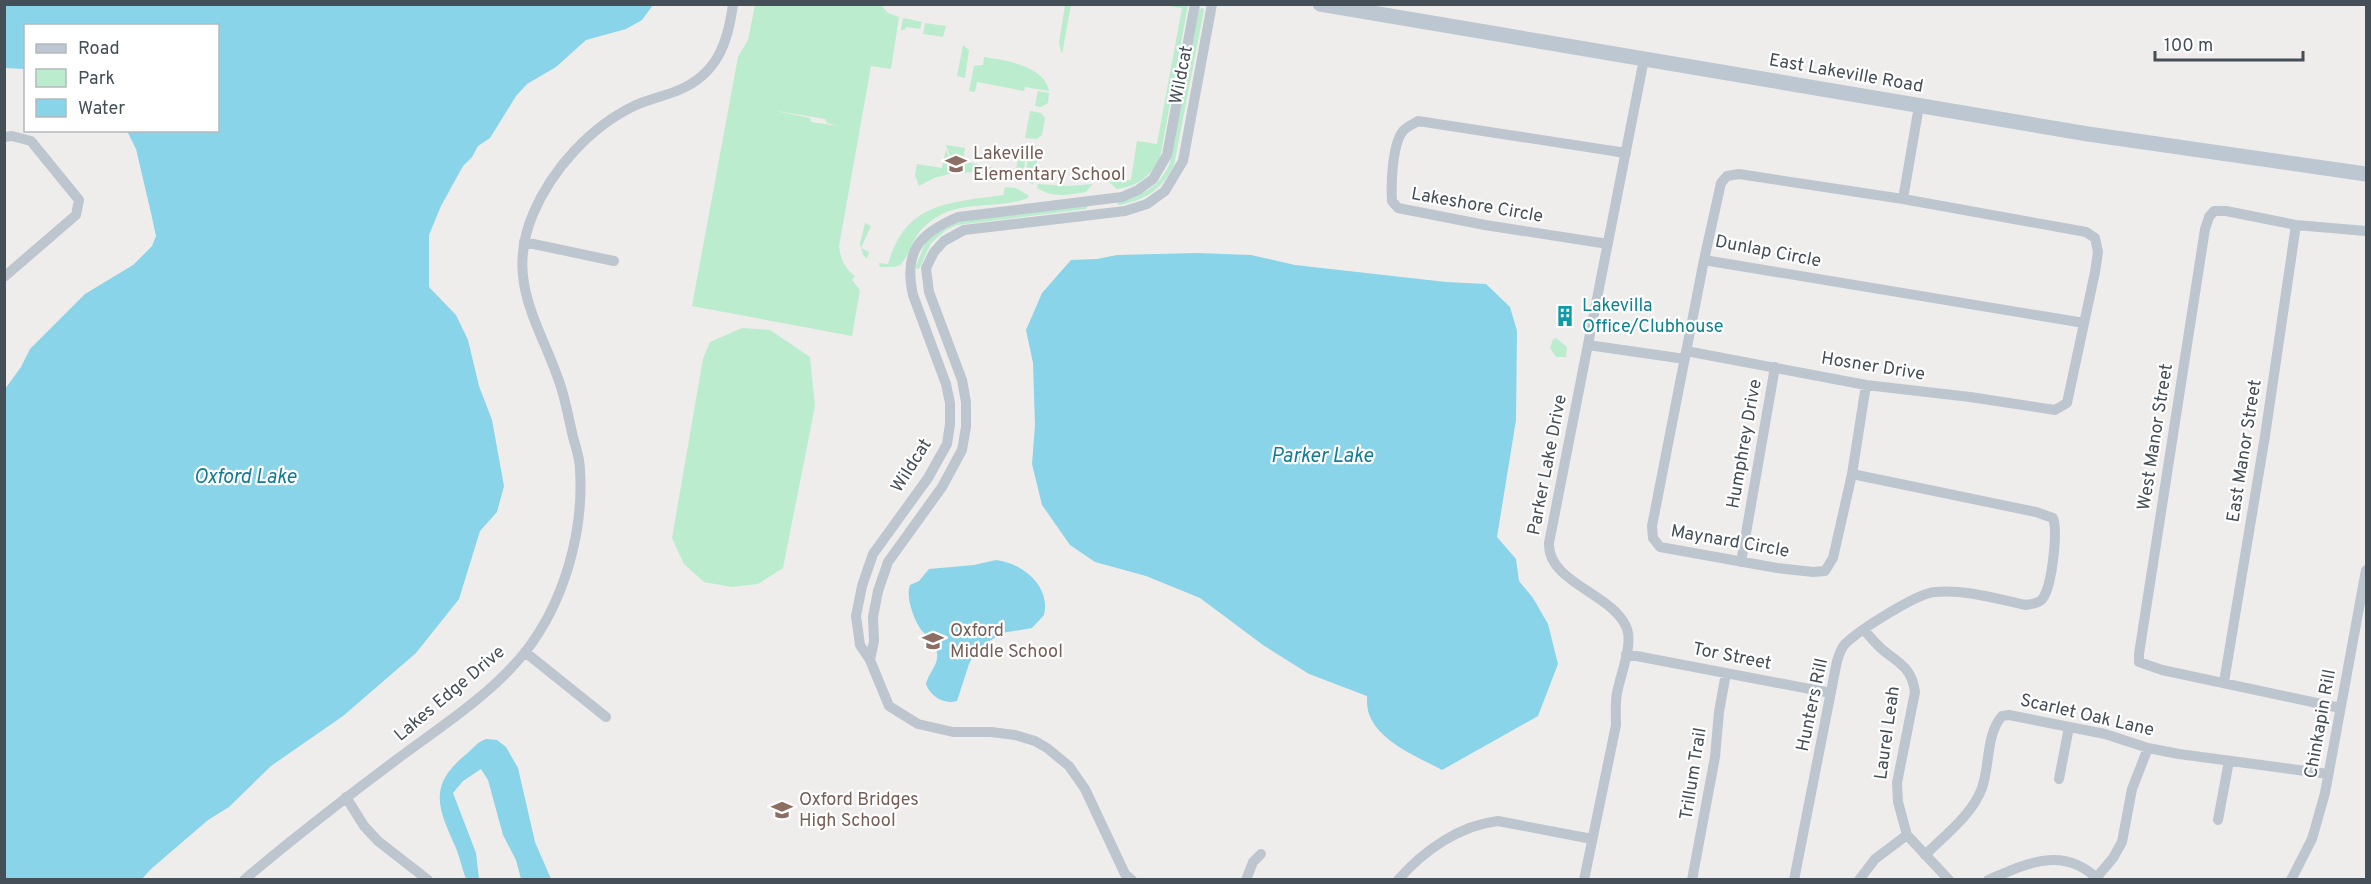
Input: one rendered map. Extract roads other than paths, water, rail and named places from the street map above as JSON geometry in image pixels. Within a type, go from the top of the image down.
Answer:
[{"type":"main road","name":"East Lakeville Road","points":[[1320,4],[2088,134],[2367,174]]},
{"type":"street","name":"Lakes Edge Drive","points":[[244,879],[305,828],[499,679],[525,652],[548,619],[562,584],[579,525],[580,468],[561,388],[524,293],[521,268],[524,243],[532,216],[559,169],[587,138],[635,105],[694,83],[714,66],[727,34],[733,4]]},
{"type":"street","name":"Wildcat","points":[[1132,879],[1125,874],[1085,789],[1069,766],[1047,748],[1035,741],[1015,735],[991,732],[953,732],[918,724],[889,706],[870,660],[861,645],[856,616],[862,586],[873,554],[928,478],[946,444],[950,424],[950,403],[946,384],[910,281],[909,265],[920,242],[934,227],[958,217],[1122,197],[1138,190],[1153,179],[1167,155],[1195,4]]},
{"type":"street","name":"Wildcat","points":[[870,660],[874,641],[873,617],[876,600],[888,562],[942,488],[962,450],[966,427],[966,402],[962,380],[929,292],[926,268],[934,252],[944,241],[964,230],[1107,214],[1147,204],[1165,190],[1183,161],[1212,4]]},
{"type":"street","name":"Parker Lake Drive","points":[[1584,879],[1616,725],[1616,701],[1629,632],[1623,618],[1566,574],[1553,562],[1549,552],[1644,59]]},
{"type":"street","points":[[1902,199],[1919,106]]},
{"type":"street","name":"Lakeshore Circle","points":[[1608,244],[1473,223],[1398,208],[1392,201],[1391,188],[1396,146],[1404,130],[1418,121],[1626,153]]},
{"type":"street","points":[[4,137],[12,136],[31,141],[79,200],[76,215],[4,277]]},
{"type":"street","name":"Dunlap Circle","points":[[2055,410],[2067,403],[2084,323],[2098,252],[2095,238],[2086,232],[1760,176],[1739,174],[1727,176],[1721,183],[1704,260],[2084,323]]},
{"type":"street","points":[[1104,200],[1107,214]]},
{"type":"street","name":"West Manor Street","points":[[2224,682],[2162,670],[2139,662],[2205,229],[2214,211],[2226,211],[2296,225]]},
{"type":"street","points":[[2296,225],[2367,231]]},
{"type":"street","name":"East Manor Street","points":[[2224,682],[2265,436],[2296,225]]},
{"type":"street","points":[[524,243],[614,261]]},
{"type":"street","name":"Maynard Circle","points":[[1704,260],[1652,526],[1653,538],[1660,547],[1777,568],[1825,571],[1833,558],[1852,474],[1866,385]]},
{"type":"street","points":[[910,281],[927,279]]},
{"type":"street","name":"Hosner Drive","points":[[1588,345],[1775,367],[1866,385],[2055,410]]},
{"type":"street","name":"Humphrey Drive","points":[[1741,562],[1775,367]]},
{"type":"street","name":"Hunters Rill","points":[[1794,879],[1837,661],[1843,646],[1864,630],[1916,598],[1931,592],[1969,594],[2026,605],[2034,604],[2043,598],[2056,540],[2054,518],[2036,512],[1852,474]]},
{"type":"street","name":"Chinkapin Rill","points":[[2291,879],[2301,864],[2312,839],[2328,774],[2367,570]]},
{"type":"street","name":"Laurel Leah","points":[[1864,630],[1885,651],[1904,665],[1914,683],[1915,692],[1897,783],[1898,802],[1907,835],[1949,879]]},
{"type":"street","points":[[525,652],[606,717]]},
{"type":"street","name":"Tor Street","points":[[1626,654],[1831,693]]},
{"type":"street","name":"Trillum Trail","points":[[1692,879],[1716,757],[1719,712],[1726,673]]},
{"type":"street","points":[[2224,682],[2340,708]]},
{"type":"street","name":"Scarlet Oak Lane","points":[[1924,855],[1963,818],[1977,799],[1984,781],[1994,726],[2002,716],[2009,715],[2105,734],[2148,748],[2328,774]]},
{"type":"street","points":[[2059,778],[2069,727]]},
{"type":"street","points":[[1988,879],[2015,868],[2054,858],[2078,863],[2098,878],[2122,842],[2132,789],[2148,748]]},
{"type":"street","points":[[2218,820],[2229,761]]},
{"type":"street","points":[[346,797],[364,826],[378,841],[428,879]]},
{"type":"street","points":[[1398,879],[1414,861],[1426,852],[1463,830],[1483,823],[1498,821],[1592,838]]},
{"type":"street","points":[[1859,879],[1875,859],[1907,835]]},
{"type":"street","points":[[1246,879],[1253,862],[1261,854]]},
{"type":"water","name":"Oxford Lake","points":[[5,4],[653,5],[642,20],[626,29],[586,40],[556,67],[527,84],[516,96],[490,138],[478,146],[463,166],[441,206],[429,235],[429,287],[456,315],[468,340],[479,386],[492,420],[504,486],[497,512],[480,531],[459,599],[416,653],[343,716],[271,766],[229,807],[208,820],[142,879],[5,879],[5,389],[21,367],[30,349],[85,294],[133,265],[152,246],[156,236],[136,149],[128,132],[219,132],[219,24],[24,24],[24,69],[5,68]]},
{"type":"water","name":"Parker Lake","points":[[1197,253],[1251,255],[1295,265],[1446,282],[1486,284],[1510,307],[1517,331],[1516,420],[1497,537],[1516,559],[1519,581],[1533,598],[1548,624],[1558,664],[1538,716],[1442,770],[1400,748],[1381,733],[1369,714],[1367,696],[1309,674],[1263,645],[1200,598],[1146,576],[1095,562],[1070,545],[1042,505],[1032,464],[1035,425],[1033,363],[1026,330],[1042,293],[1071,260],[1097,259],[1117,255]]},
{"type":"water","points":[[996,560],[1024,571],[1039,586],[1045,604],[1044,615],[1032,628],[1002,633],[976,650],[957,701],[943,701],[931,692],[926,684],[936,661],[936,646],[914,617],[909,596],[910,585],[919,581],[929,569],[974,565]]},
{"type":"water","points":[[486,739],[497,740],[506,747],[518,768],[535,842],[551,879],[521,879],[516,860],[503,835],[488,780],[481,769],[463,781],[453,793],[476,853],[479,879],[466,879],[441,810],[441,789],[452,767],[477,744]]},
{"type":"place","name":"Lakeville Elementary School","points":[[956,164]]},
{"type":"place","name":"Lakevilla Office/Clubhouse","points":[[1565,316]]},
{"type":"place","name":"Oxford Middle School","points":[[933,641]]},
{"type":"place","name":"Oxford Bridges High School","points":[[782,810]]}]
